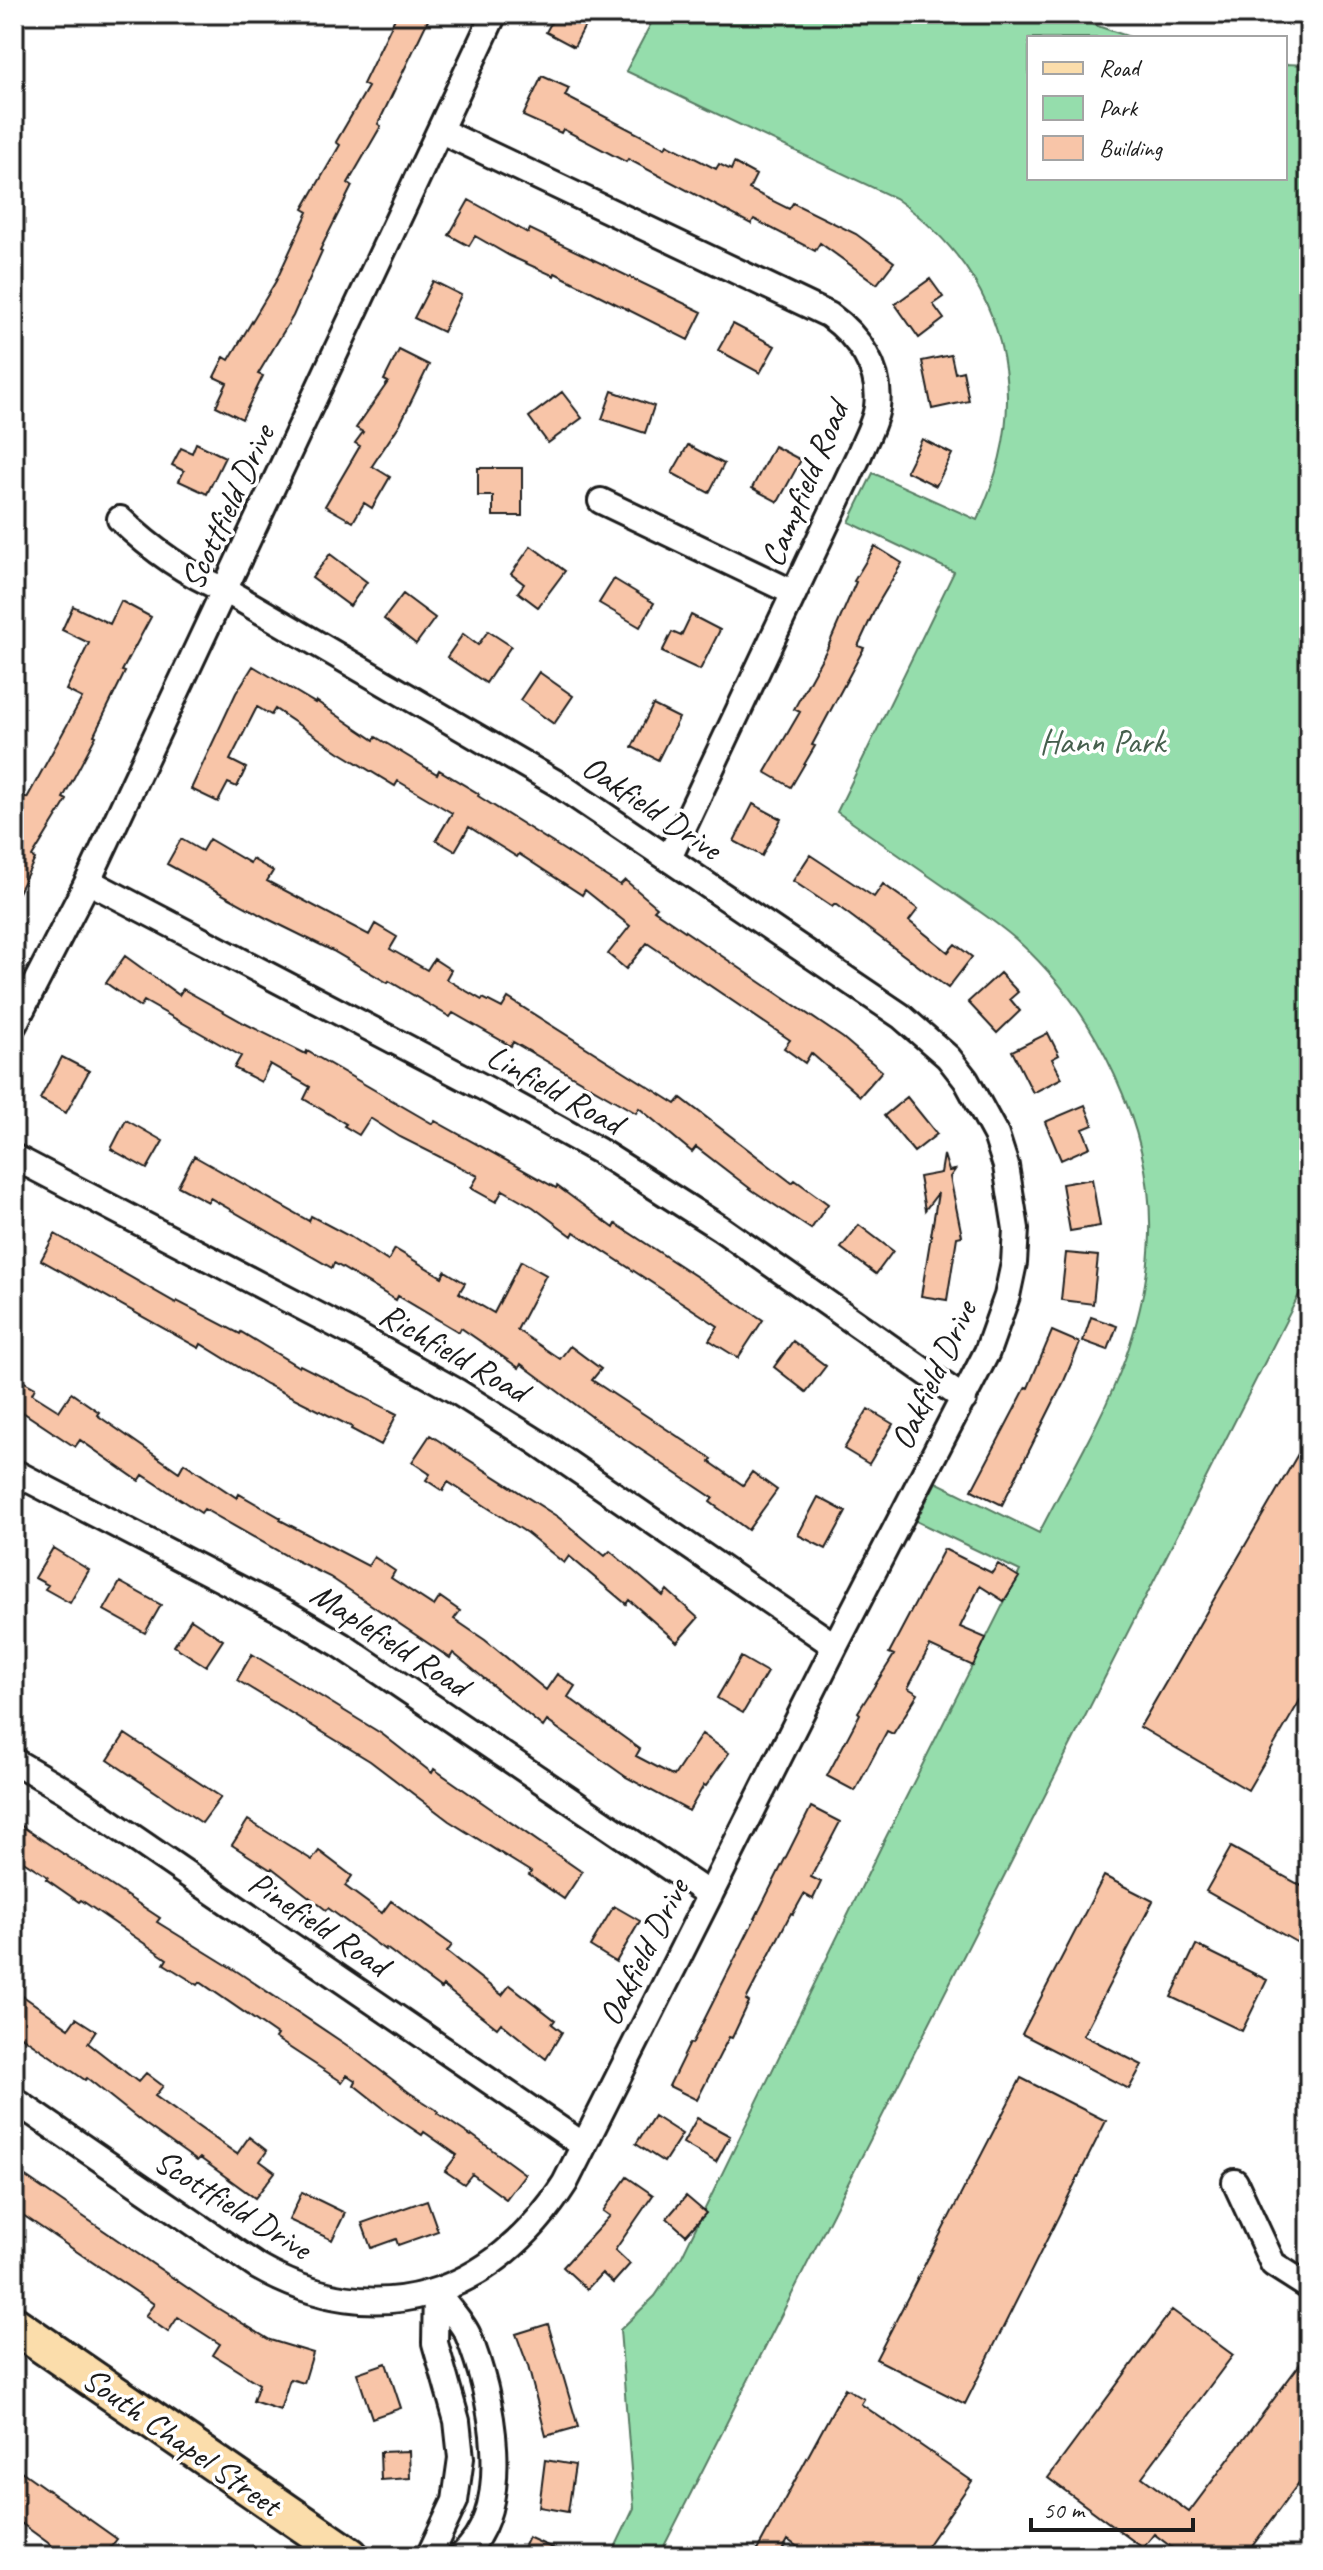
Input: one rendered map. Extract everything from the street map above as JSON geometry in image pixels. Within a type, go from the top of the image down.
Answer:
[{"type":"main road","name":"South Chapel Street","points":[[14,2325],[350,2556]]},
{"type":"street","name":"Scottfield Drive","points":[[14,1025],[88,881],[494,14]]},
{"type":"street","name":"Campfield Road","points":[[441,131],[810,304],[829,315],[856,338],[873,371],[877,407],[859,455],[669,858]]},
{"type":"street","points":[[601,501],[794,593]]},
{"type":"street","name":"Oakfield Drive","points":[[120,519],[186,573],[225,590],[496,746],[669,858],[901,1016],[948,1057],[982,1106],[996,1135],[1009,1182],[1016,1229],[1014,1263],[998,1324],[964,1399],[835,1646],[565,2183],[535,2225],[496,2258],[436,2291]]},
{"type":"street","name":"Linfield Road","points":[[88,881],[494,1093],[624,1166],[720,1228],[964,1399]]},
{"type":"street","name":"Richfield Road","points":[[14,1157],[352,1333],[456,1391],[537,1442],[835,1646]]},
{"type":"street","name":"Maplefield Road","points":[[14,1472],[285,1612],[341,1645],[710,1895]]},
{"type":"street","name":"Pinefield Road","points":[[14,1761],[64,1790],[583,2145]]},
{"type":"street","name":"Scottfield Drive","points":[[14,2100],[279,2279],[317,2293],[359,2301],[413,2298],[436,2291]]},
{"type":"street","points":[[1235,2182],[1273,2264],[1309,2287]]},
{"type":"street","points":[[429,2556],[455,2501],[461,2458],[457,2421],[435,2343],[436,2291]]},
{"type":"street","points":[[436,2291],[467,2333],[494,2427],[495,2466],[488,2509],[475,2539],[461,2556]]},
{"type":"green space","name":"Hann Park","points":[[656,14],[1062,14],[1127,36],[1027,36],[1027,180],[1287,180],[1287,64],[1309,65],[1309,1275],[659,2556],[611,2556],[634,2508],[620,2330],[655,2296],[682,2256],[881,1847],[1020,1571],[916,1521],[936,1482],[1039,1533],[1096,1425],[1125,1359],[1142,1298],[1150,1234],[1142,1154],[1130,1115],[1096,1038],[1073,1003],[1048,971],[1004,929],[837,812],[954,572],[849,522],[873,473],[977,520],[995,474],[1005,429],[1007,385],[1000,343],[986,302],[963,264],[933,230],[895,198],[626,71]]},
{"type":"building","points":[[397,14],[431,14],[378,124],[381,126],[348,183],[352,186],[320,250],[293,316],[258,374],[263,376],[242,419],[216,406],[227,383],[214,377],[224,357],[229,360],[276,281],[308,212],[303,209],[340,145],[336,142],[368,87],[363,84]]},
{"type":"building","points":[[556,14],[591,14],[574,47],[546,32]]},
{"type":"building","points":[[542,76],[569,88],[565,96],[665,148],[667,144],[716,169],[719,164],[731,170],[734,163],[756,175],[749,189],[789,209],[793,203],[856,234],[894,262],[877,284],[820,243],[815,251],[754,219],[751,224],[628,159],[626,162],[563,129],[561,133],[523,116]]},
{"type":"building","points":[[469,200],[528,233],[530,229],[702,312],[688,340],[555,273],[554,276],[510,256],[475,236],[469,246],[449,235]]},
{"type":"building","points":[[930,279],[943,297],[933,304],[944,319],[919,338],[895,304]]},
{"type":"building","points":[[433,281],[461,295],[443,332],[414,318]]},
{"type":"building","points":[[733,324],[775,346],[760,373],[718,350]]},
{"type":"building","points":[[399,350],[429,365],[400,424],[372,466],[390,477],[372,508],[364,503],[353,522],[325,506],[360,446],[355,443],[363,432],[356,428],[388,382],[384,380]]},
{"type":"building","points":[[951,355],[955,373],[963,371],[969,401],[932,409],[922,361]]},
{"type":"building","points":[[612,391],[654,406],[645,433],[602,419]]},
{"type":"building","points":[[562,392],[582,418],[548,443],[529,417]]},
{"type":"building","points":[[922,439],[952,454],[936,486],[906,471]]},
{"type":"building","points":[[196,443],[225,457],[207,494],[179,481],[184,471],[172,465],[181,448],[192,453]]},
{"type":"building","points":[[688,445],[724,464],[709,493],[672,473]]},
{"type":"building","points":[[774,446],[801,460],[778,502],[752,488]]},
{"type":"building","points":[[478,468],[522,468],[522,516],[493,516],[493,496],[478,496]]},
{"type":"building","points":[[531,546],[565,571],[538,607],[518,592],[524,584],[511,574]]},
{"type":"building","points":[[875,546],[902,563],[877,605],[858,646],[864,648],[791,787],[765,772],[800,712],[794,709],[827,649],[854,581]]},
{"type":"building","points":[[330,554],[367,582],[350,606],[312,578]]},
{"type":"building","points":[[614,579],[654,603],[640,627],[599,603]]},
{"type":"building","points":[[403,594],[435,618],[416,644],[384,619]]},
{"type":"building","points":[[121,601],[151,617],[122,671],[125,672],[96,736],[63,798],[67,800],[32,857],[35,859],[14,900],[14,805],[21,794],[27,798],[82,698],[66,690],[89,643],[62,630],[73,606],[110,624]]},
{"type":"building","points":[[691,615],[720,630],[700,670],[662,652],[672,632],[681,636]]},
{"type":"building","points":[[488,631],[511,646],[486,683],[447,657],[463,634],[478,645]]},
{"type":"building","points":[[253,666],[316,701],[374,740],[376,737],[437,774],[439,770],[620,885],[625,880],[657,907],[654,910],[843,1038],[882,1071],[860,1096],[811,1053],[805,1063],[784,1048],[790,1040],[647,943],[626,969],[608,954],[630,926],[585,890],[582,895],[519,854],[517,857],[469,827],[455,851],[436,840],[452,813],[398,781],[395,786],[275,709],[271,715],[257,707],[230,760],[246,768],[237,787],[228,783],[218,802],[191,789],[236,693]]},
{"type":"building","points":[[539,672],[573,696],[554,724],[520,700]]},
{"type":"building","points":[[653,705],[679,718],[658,760],[632,747]]},
{"type":"building","points":[[753,804],[781,819],[762,856],[734,841]]},
{"type":"building","points":[[181,839],[202,851],[209,839],[250,863],[252,859],[273,871],[267,881],[369,935],[375,924],[397,937],[390,949],[427,970],[434,959],[451,970],[446,979],[482,1000],[502,1008],[508,998],[676,1104],[681,1098],[792,1183],[795,1180],[828,1204],[811,1229],[752,1190],[696,1147],[692,1152],[639,1108],[636,1113],[513,1042],[511,1046],[453,1013],[450,1017],[389,981],[167,864]]},
{"type":"building","points":[[810,855],[874,897],[883,884],[918,909],[909,921],[948,952],[955,944],[972,957],[948,988],[835,904],[832,907],[793,881]]},
{"type":"building","points":[[125,956],[179,995],[183,989],[306,1054],[307,1051],[433,1124],[435,1121],[557,1186],[614,1228],[616,1224],[763,1320],[738,1358],[709,1340],[718,1326],[574,1232],[572,1236],[533,1207],[503,1190],[496,1202],[471,1188],[478,1176],[400,1137],[370,1118],[359,1135],[304,1099],[310,1087],[270,1064],[261,1082],[234,1068],[241,1056],[144,1001],[140,1007],[106,983]]},
{"type":"building","points":[[1000,973],[1018,992],[1010,999],[1020,1011],[997,1033],[968,1002]]},
{"type":"building","points":[[1048,1033],[1059,1055],[1052,1059],[1062,1078],[1033,1093],[1012,1051]]},
{"type":"building","points":[[62,1057],[89,1071],[66,1113],[40,1099]]},
{"type":"building","points":[[907,1097],[937,1134],[914,1152],[884,1116]]},
{"type":"building","points":[[1085,1105],[1093,1125],[1083,1129],[1090,1147],[1061,1160],[1045,1122]]},
{"type":"building","points":[[126,1120],[163,1141],[147,1169],[111,1149]]},
{"type":"building","points":[[944,1155],[949,1171],[955,1170],[950,1177],[962,1236],[957,1237],[947,1300],[921,1296],[938,1193],[925,1210],[919,1177],[941,1173]]},
{"type":"building","points":[[194,1156],[309,1221],[311,1216],[349,1236],[388,1261],[395,1249],[442,1277],[445,1271],[465,1283],[459,1293],[494,1313],[521,1261],[546,1275],[517,1330],[560,1359],[570,1346],[601,1369],[592,1380],[712,1459],[710,1462],[743,1485],[752,1472],[777,1490],[748,1530],[710,1502],[713,1498],[595,1419],[521,1364],[519,1368],[461,1328],[459,1332],[398,1296],[396,1300],[334,1263],[332,1268],[210,1198],[208,1202],[178,1186]]},
{"type":"building","points":[[1092,1179],[1100,1226],[1070,1231],[1062,1184]]},
{"type":"building","points":[[859,1225],[893,1251],[876,1274],[841,1248]]},
{"type":"building","points":[[55,1234],[176,1303],[241,1332],[299,1367],[397,1414],[381,1445],[266,1384],[201,1344],[199,1348],[41,1260]]},
{"type":"building","points":[[1066,1253],[1098,1256],[1093,1304],[1061,1300]]},
{"type":"building","points":[[1091,1317],[1117,1326],[1108,1350],[1083,1341]]},
{"type":"building","points":[[1052,1331],[1080,1343],[1002,1505],[972,1490],[1028,1388]]},
{"type":"building","points":[[793,1341],[826,1366],[806,1392],[774,1367]]},
{"type":"building","points":[[14,1376],[35,1388],[32,1394],[59,1411],[71,1393],[99,1412],[97,1415],[179,1472],[184,1463],[237,1498],[239,1494],[280,1520],[368,1566],[374,1557],[395,1571],[391,1578],[434,1606],[440,1597],[460,1611],[454,1619],[546,1690],[557,1674],[575,1686],[568,1697],[640,1749],[636,1756],[674,1776],[702,1734],[729,1753],[704,1785],[689,1811],[626,1777],[547,1721],[543,1727],[453,1653],[450,1658],[330,1577],[204,1509],[201,1513],[143,1475],[139,1481],[80,1440],[75,1447],[21,1411],[14,1424]]},
{"type":"building","points":[[868,1409],[893,1424],[869,1464],[844,1449]]},
{"type":"building","points":[[430,1435],[558,1517],[605,1556],[610,1551],[663,1596],[667,1590],[698,1618],[677,1642],[629,1600],[626,1604],[569,1556],[564,1563],[527,1533],[448,1482],[443,1491],[426,1480],[430,1474],[412,1462]]},
{"type":"building","points":[[1309,1435],[1309,1685],[1248,1790],[1140,1727]]},
{"type":"building","points":[[818,1497],[846,1512],[826,1549],[798,1535]]},
{"type":"building","points":[[53,1548],[89,1570],[70,1603],[45,1589],[48,1585],[35,1578]]},
{"type":"building","points":[[944,1549],[992,1573],[998,1564],[1019,1577],[1004,1601],[980,1586],[960,1627],[986,1638],[973,1666],[930,1646],[908,1688],[918,1694],[893,1734],[887,1731],[855,1791],[827,1776],[860,1714],[858,1712],[894,1655],[889,1653]]},
{"type":"building","points":[[120,1582],[161,1605],[145,1633],[104,1610]]},
{"type":"building","points":[[191,1619],[223,1640],[206,1666],[174,1646]]},
{"type":"building","points":[[252,1654],[382,1734],[432,1773],[434,1769],[582,1872],[564,1899],[529,1875],[531,1872],[449,1821],[370,1761],[237,1680]]},
{"type":"building","points":[[741,1657],[767,1672],[743,1713],[717,1698]]},
{"type":"building","points":[[125,1734],[221,1797],[202,1823],[108,1760]]},
{"type":"building","points":[[811,1807],[840,1822],[811,1877],[821,1882],[813,1899],[804,1894],[791,1913],[746,2000],[749,2002],[732,2038],[729,2037],[697,2100],[669,2086]]},
{"type":"building","points":[[248,1820],[312,1860],[319,1851],[352,1876],[345,1886],[382,1913],[391,1901],[452,1945],[447,1952],[502,1995],[510,1985],[555,2020],[552,2024],[562,2032],[546,2059],[501,2023],[497,2028],[443,1986],[441,1989],[328,1908],[326,1910],[272,1868],[232,1845]]},
{"type":"building","points":[[14,1821],[160,1918],[157,1922],[351,2048],[525,2174],[506,2199],[472,2174],[464,2184],[445,2171],[457,2155],[392,2115],[354,2085],[356,2081],[347,2075],[342,2082],[275,2038],[277,2035],[200,1982],[198,1985],[164,1964],[167,1959],[14,1855]]},
{"type":"building","points":[[1231,1847],[1309,1890],[1309,1923],[1298,1943],[1206,1891]]},
{"type":"building","points":[[1104,1876],[1153,1901],[1083,2035],[1142,2065],[1129,2089],[1022,2034]]},
{"type":"building","points":[[614,1906],[640,1921],[616,1962],[590,1946]]},
{"type":"building","points":[[1196,1945],[1267,1980],[1242,2031],[1171,1997]]},
{"type":"building","points":[[23,1996],[69,2028],[76,2018],[96,2031],[88,2043],[138,2082],[146,2073],[163,2086],[155,2096],[237,2154],[249,2137],[267,2151],[260,2161],[275,2172],[255,2198],[141,2121],[87,2078],[85,2080],[14,2031],[14,2010]]},
{"type":"building","points":[[1021,2078],[1106,2121],[965,2404],[876,2359]]},
{"type":"building","points":[[654,2116],[682,2134],[664,2162],[636,2144]]},
{"type":"building","points":[[697,2118],[730,2136],[716,2162],[683,2143]]},
{"type":"building","points":[[14,2169],[214,2306],[270,2340],[313,2353],[304,2383],[290,2379],[280,2410],[253,2401],[259,2384],[213,2355],[220,2344],[178,2317],[168,2332],[145,2316],[154,2304],[14,2209]]},
{"type":"building","points":[[627,2177],[653,2195],[615,2250],[630,2264],[613,2283],[602,2273],[587,2289],[563,2267],[610,2216],[603,2211]]},
{"type":"building","points":[[302,2192],[345,2213],[332,2240],[289,2220]]},
{"type":"building","points":[[686,2196],[706,2213],[686,2235],[667,2218]]},
{"type":"building","points":[[427,2200],[438,2231],[398,2245],[396,2239],[371,2248],[362,2223]]},
{"type":"building","points":[[1172,2310],[1233,2355],[1142,2477],[1189,2512],[1309,2352],[1309,2469],[1245,2556],[1183,2556],[1154,2534],[1143,2548],[1048,2478]]},
{"type":"building","points":[[548,2324],[578,2427],[546,2436],[528,2366],[516,2334]]},
{"type":"building","points":[[386,2363],[401,2408],[372,2418],[357,2373]]},
{"type":"building","points":[[845,2388],[864,2399],[861,2404],[972,2481],[920,2556],[810,2556],[788,2540],[779,2556],[754,2556]]},
{"type":"building","points":[[409,2451],[410,2478],[381,2480],[380,2452]]},
{"type":"building","points":[[545,2460],[575,2465],[568,2512],[539,2507]]},
{"type":"building","points":[[14,2466],[117,2539],[104,2556],[66,2556],[14,2518]]},
{"type":"building","points":[[528,2537],[570,2556],[519,2556]]}]
